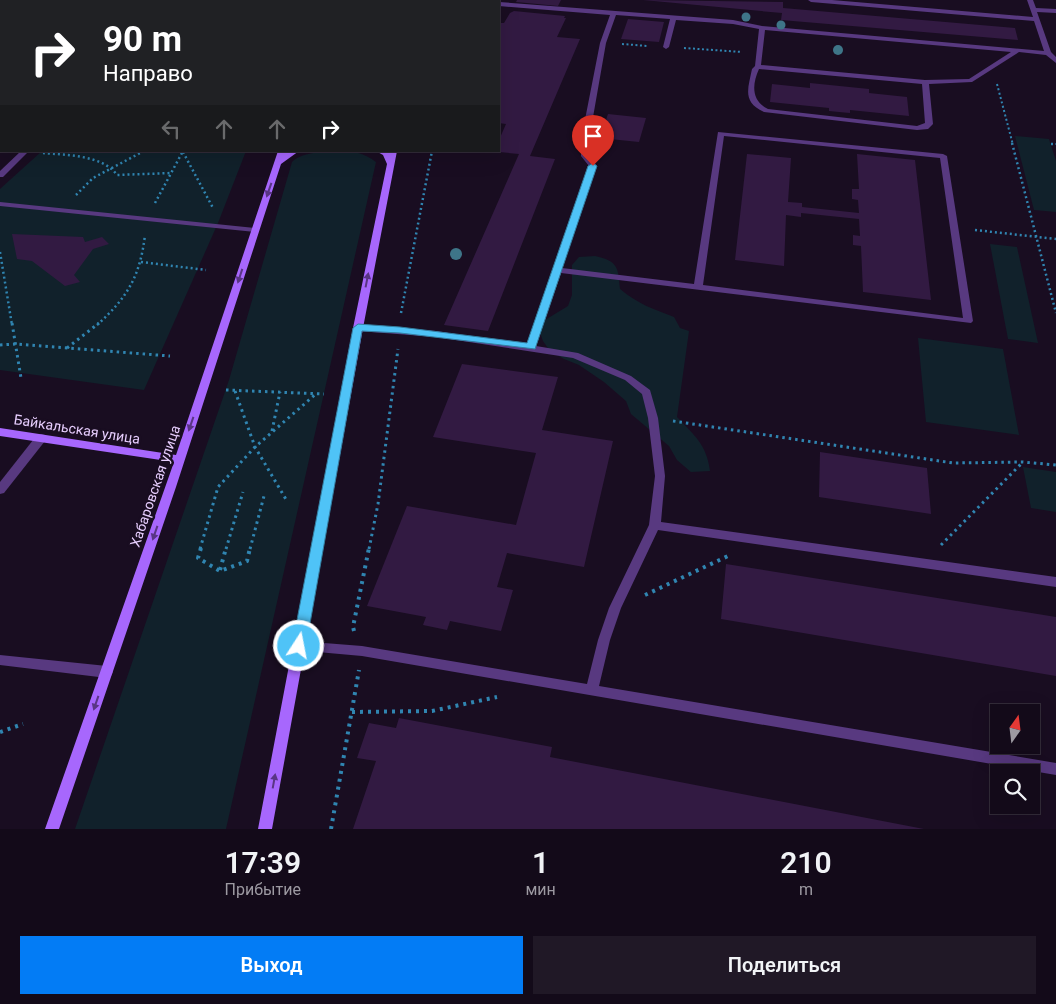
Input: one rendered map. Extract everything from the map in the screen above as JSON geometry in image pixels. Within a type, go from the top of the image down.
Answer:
[{"type":"main road","name":"Хабаровская улица","points":[[52,829],[282,152]]},
{"type":"main road","points":[[278,164],[293,152]]},
{"type":"main road","points":[[382,152],[386,154],[390,164]]},
{"type":"main road","points":[[265,829],[358,328],[393,152]]},
{"type":"main road","name":"Байкальская улица","points":[[0,432],[179,459]]},
{"type":"lane","points":[[810,0],[1036,19]]},
{"type":"lane","points":[[1030,0],[1048,53],[1056,61]]},
{"type":"lane","points":[[503,3],[614,13],[674,16],[733,22],[762,28],[1048,53]]},
{"type":"lane","points":[[1033,10],[1056,11]]},
{"type":"lane","points":[[531,347],[593,166],[585,156],[584,140],[603,43],[614,13]]},
{"type":"lane","points":[[666,47],[674,16]]},
{"type":"lane","points":[[762,28],[758,66],[755,69],[751,99],[752,104],[759,109],[917,128],[925,127],[929,124],[925,82]]},
{"type":"lane","points":[[1045,45],[1056,46]]},
{"type":"lane","points":[[758,66],[925,82],[970,81],[1018,50]]},
{"type":"lane","points":[[557,270],[698,288],[968,321],[943,156],[721,134],[698,288]]},
{"type":"lane","points":[[0,175],[24,152]]},
{"type":"lane","points":[[0,204],[255,230]]},
{"type":"lane","points":[[121,227],[128,218]]},
{"type":"lane","points":[[358,328],[400,330],[531,347],[575,355],[628,378],[647,392],[653,418],[660,476],[655,525],[615,608],[604,640],[591,691]]},
{"type":"lane","points":[[0,490],[41,438]]},
{"type":"lane","points":[[655,525],[1056,582]]},
{"type":"lane","points":[[299,646],[362,651],[1056,769]]},
{"type":"lane","points":[[0,660],[106,672]]},
{"type":"path","points":[[1051,144],[1056,144]]},
{"type":"path","points":[[38,152],[81,156],[112,168],[117,175],[136,176],[156,171],[172,172]]},
{"type":"path","points":[[92,178],[142,152]]},
{"type":"path","points":[[67,348],[101,322],[127,297],[137,278],[144,252],[146,219],[182,152]]},
{"type":"path","points":[[184,152],[223,227]]},
{"type":"path","points":[[331,829],[362,651],[353,627],[378,504],[402,312],[432,152]]},
{"type":"path","points":[[954,228],[1056,239]]},
{"type":"path","points":[[0,252],[22,378]]},
{"type":"path","points":[[141,262],[206,270]]},
{"type":"path","points":[[0,345],[15,344],[170,356]]},
{"type":"path","points":[[226,390],[324,394]]},
{"type":"path","points":[[235,391],[255,447],[287,501]]},
{"type":"path","points":[[272,432],[280,392]]},
{"type":"path","points":[[220,571],[198,558],[218,488],[255,447],[317,393]]},
{"type":"path","points":[[653,418],[953,463],[1023,462],[1056,465]]},
{"type":"path","points":[[922,563],[1023,462]]},
{"type":"path","points":[[220,571],[243,492]]},
{"type":"path","points":[[220,571],[247,561],[264,496]]},
{"type":"path","points":[[615,608],[762,540]]},
{"type":"path","points":[[352,712],[432,711],[507,695]]},
{"type":"path","points":[[0,732],[23,724]]},
{"type":"shaded area","points":[[1015,136],[1049,139],[1056,161],[1056,212],[1034,210]]},
{"type":"shaded area","points":[[41,152],[246,152],[218,223],[144,390],[0,370],[0,189]]},
{"type":"shaded area","points":[[352,152],[364,155],[376,162],[226,829],[75,829],[229,380],[292,162],[295,159],[312,153]]},
{"type":"shaded area","points":[[990,244],[1017,247],[1038,343],[1008,339]]},
{"type":"shaded area","points":[[595,256],[608,260],[615,266],[620,289],[652,309],[674,317],[680,328],[689,331],[677,417],[703,447],[710,471],[691,472],[677,460],[669,446],[631,414],[626,401],[604,382],[579,365],[550,351],[543,341],[539,330],[545,320],[568,306],[572,295],[572,265],[579,257]]},
{"type":"shaded area","points":[[918,338],[1003,349],[1019,435],[926,422]]},
{"type":"shaded area","points":[[1023,467],[1056,472],[1056,512],[1031,508]]},
{"type":"building","points":[[517,0],[561,0],[558,6],[516,2]]},
{"type":"building","points":[[643,0],[783,2],[783,8],[1015,28],[1018,40],[781,20],[782,13]]},
{"type":"building","points":[[514,11],[565,16],[564,18],[566,18],[557,37],[580,39],[530,156],[555,159],[488,331],[444,325],[519,154],[499,152],[500,138],[506,124],[500,123],[500,23],[504,23],[510,13]]},
{"type":"building","points":[[628,19],[664,22],[659,42],[621,39]]},
{"type":"building","points":[[810,83],[869,89],[869,93],[907,97],[909,116],[850,110],[850,113],[829,111],[829,108],[770,102],[772,84],[810,88]]},
{"type":"building","points":[[608,114],[646,118],[639,142],[600,138]]},
{"type":"building","points":[[747,154],[791,158],[788,202],[802,203],[802,207],[859,213],[858,200],[852,199],[852,189],[859,189],[857,154],[915,160],[931,300],[863,292],[861,246],[853,245],[853,235],[860,236],[859,219],[801,213],[801,217],[786,215],[784,266],[735,260]]},
{"type":"building","points":[[12,234],[83,237],[85,242],[102,237],[109,244],[93,249],[74,275],[80,282],[65,286],[32,261],[17,259]]},
{"type":"building","points":[[462,364],[558,377],[542,430],[613,441],[584,567],[507,553],[497,587],[513,590],[501,631],[450,621],[447,630],[423,625],[426,617],[367,606],[407,506],[516,525],[536,453],[433,437]]},
{"type":"building","points":[[820,452],[927,468],[931,514],[819,497]]},
{"type":"building","points":[[726,564],[1056,617],[1056,676],[721,619]]},
{"type":"building","points":[[399,718],[552,747],[550,757],[924,829],[353,829],[376,761],[357,758],[369,723],[396,728]]},
{"type":"route","points":[[299,646],[358,328],[400,330],[531,347],[593,166]]}]
